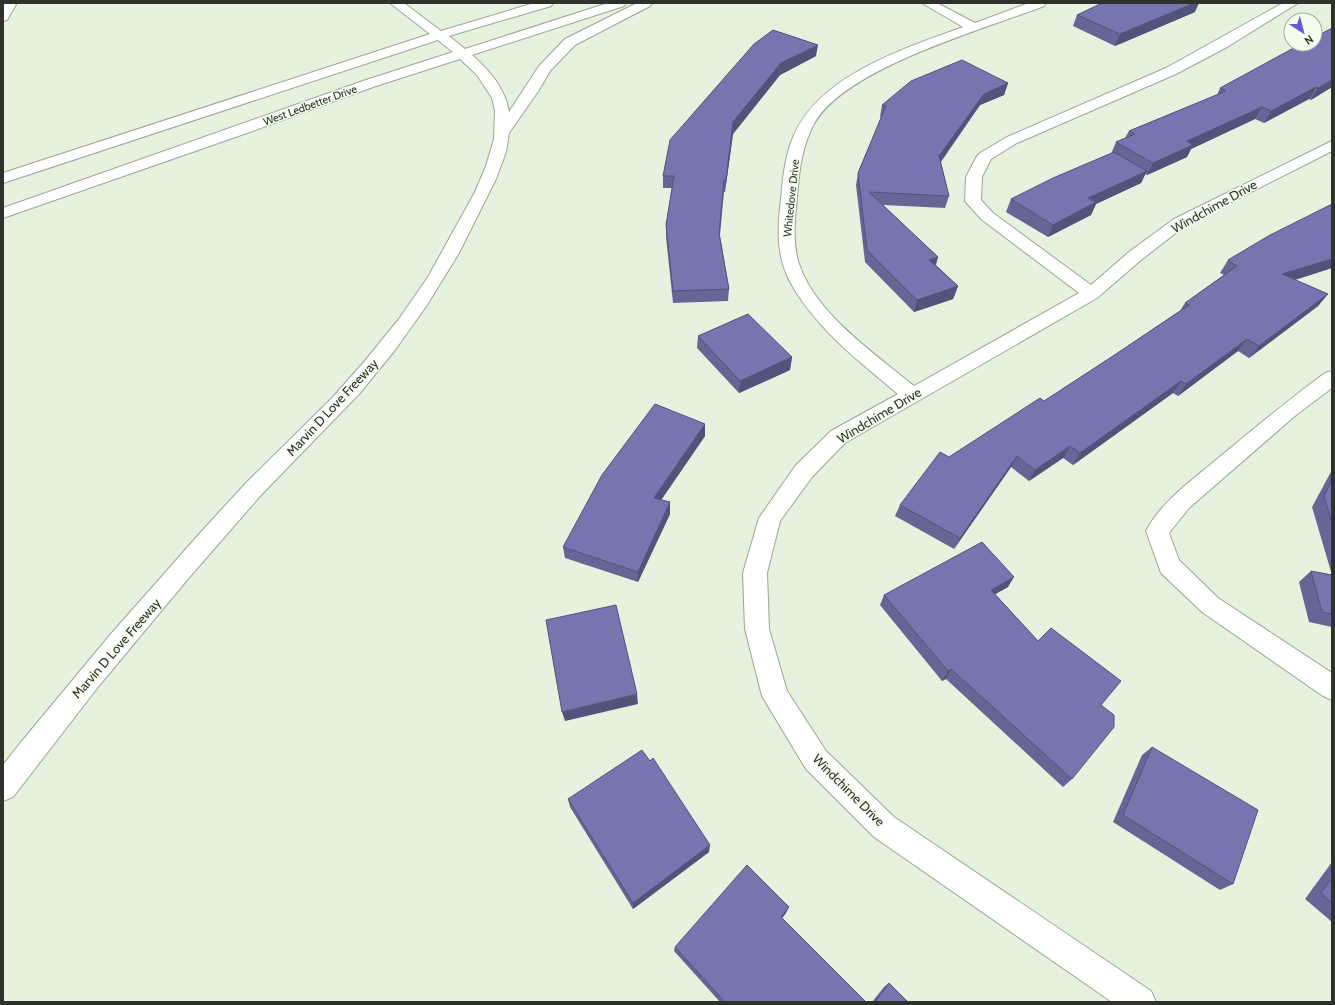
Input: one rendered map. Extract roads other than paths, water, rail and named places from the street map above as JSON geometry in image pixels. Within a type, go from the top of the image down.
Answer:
[{"type":"main road","points":[[3,17],[11,3]]},
{"type":"main road","name":"Marvin D Love Freeway","points":[[3,787],[52,722],[242,502],[354,387],[420,305],[455,248],[489,179],[504,130],[499,99],[492,86],[462,54],[396,3]]},
{"type":"main road","name":"West Ledbetter Drive","points":[[3,178],[437,35],[547,3]]},
{"type":"main road","name":"West Ledbetter Drive","points":[[3,213],[242,130],[368,84],[620,3]]},
{"type":"main road","points":[[504,130],[532,90],[544,69],[570,42],[646,3]]},
{"type":"main road","points":[[928,3],[974,28]]},
{"type":"main road","name":"Whitedove Drive","points":[[912,395],[841,334],[812,305],[795,278],[786,241],[791,169],[800,137],[812,115],[832,95],[850,82],[899,57],[938,40],[1040,3]]},
{"type":"main road","points":[[1091,294],[987,216],[973,201],[974,177],[984,156],[1012,140],[1171,71],[1222,44],[1292,3]]},
{"type":"main road","name":"Windchime Drive","points":[[1140,1002],[884,827],[816,760],[775,696],[756,629],[756,573],[770,518],[804,471],[838,437],[1091,294],[1135,256],[1180,222],[1332,145]]},
{"type":"main road","points":[[1332,378],[1289,410],[1181,502],[1157,531],[1168,566],[1210,605],[1332,688]]}]
